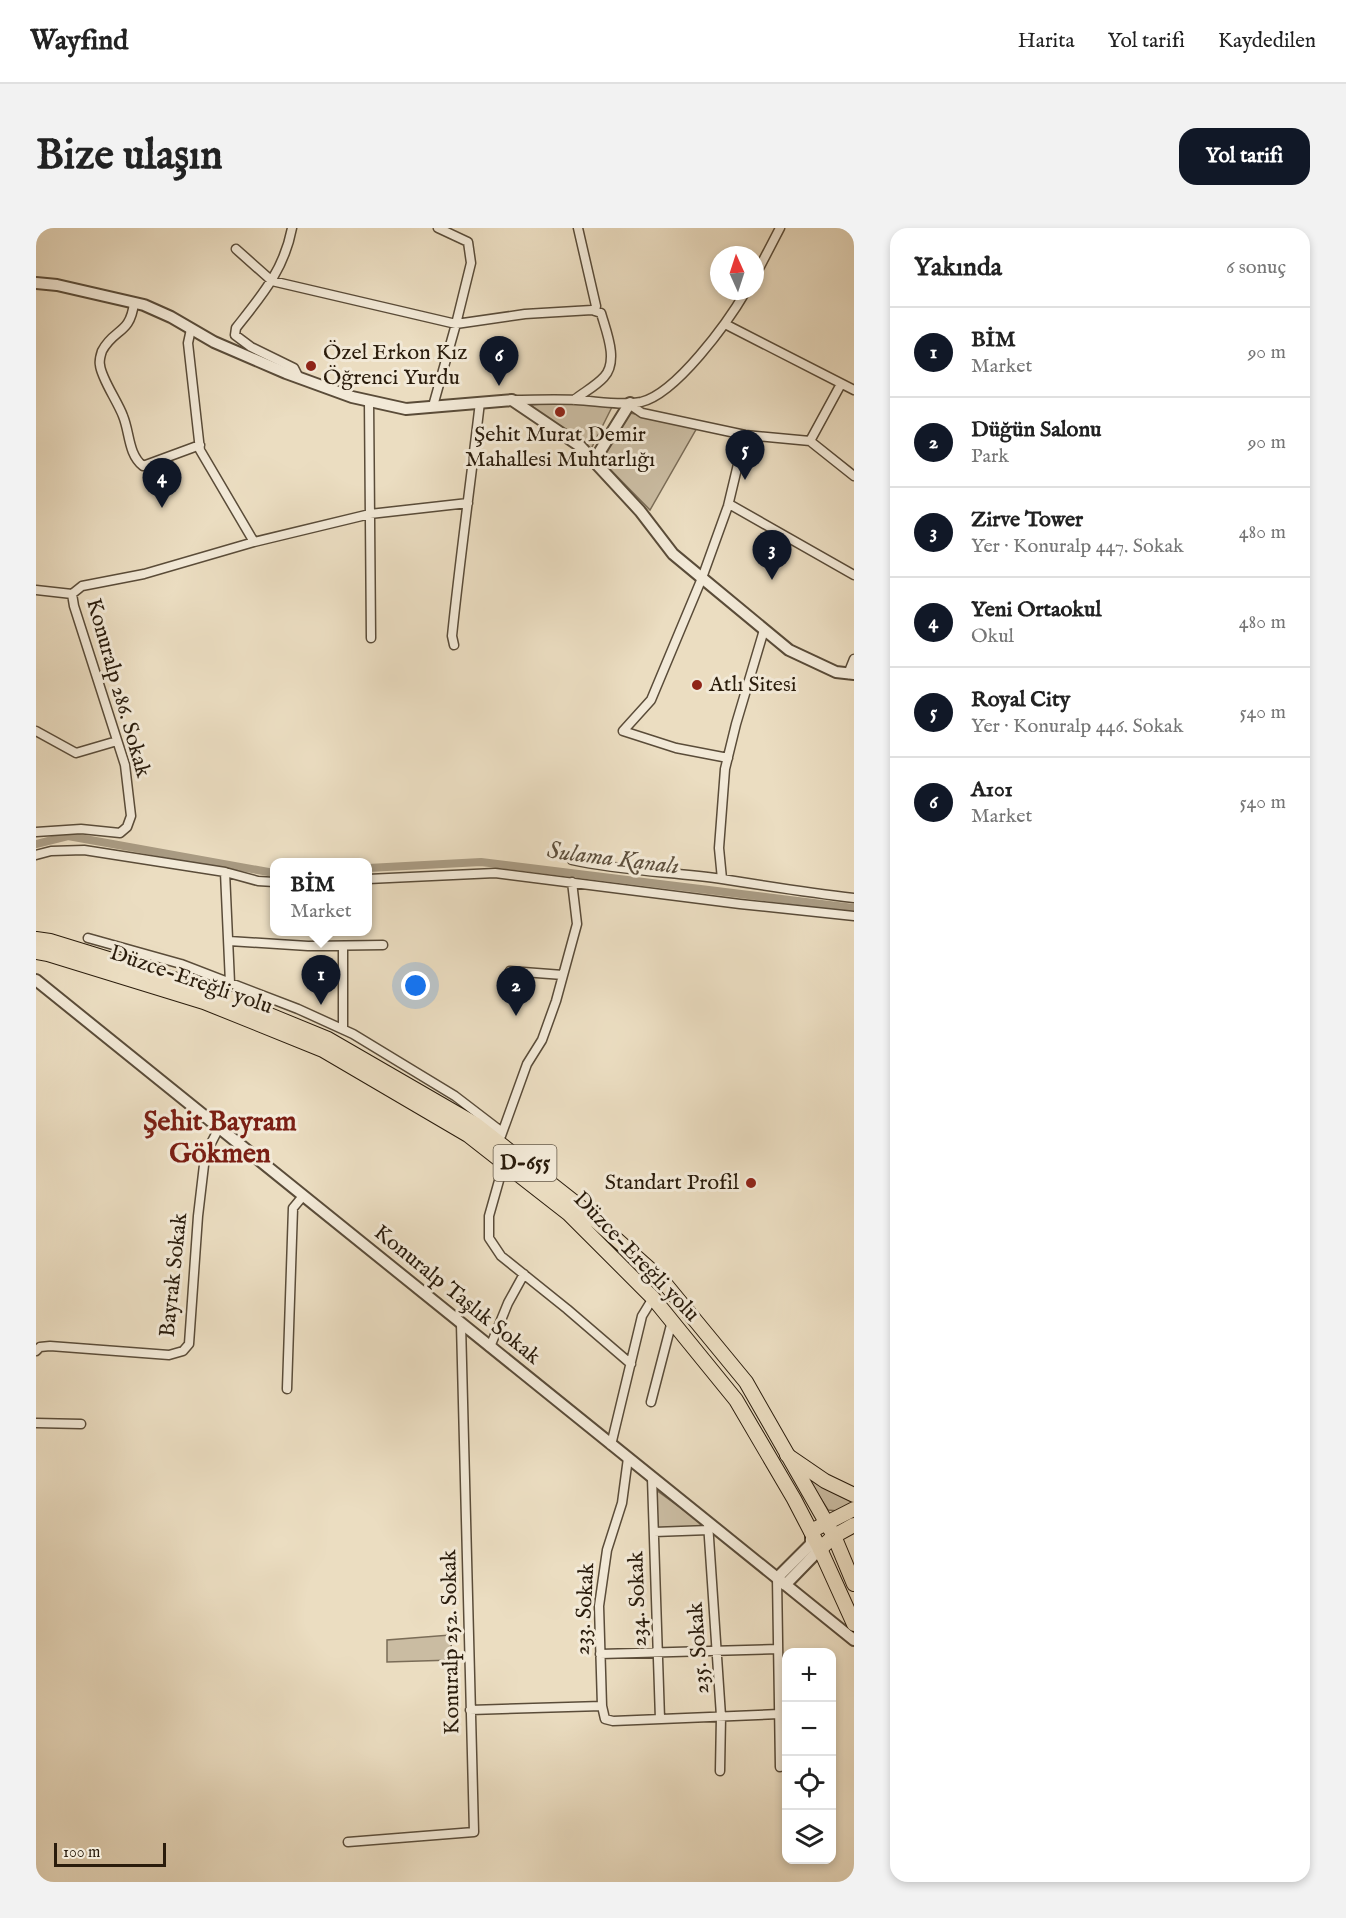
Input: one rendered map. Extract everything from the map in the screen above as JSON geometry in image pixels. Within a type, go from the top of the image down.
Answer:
[{"type":"main road","name":"Düzce-Ereğli yolu","points":[[36,939],[50,941],[209,990],[328,1039],[500,1137],[663,1280],[746,1382],[834,1536],[854,1584]]},
{"type":"main road","name":"Düzce-Ereğli yolu","points":[[36,952],[204,1002],[322,1050],[468,1135],[570,1214],[653,1298],[736,1400],[811,1531],[854,1624]]},
{"type":"main road","points":[[787,1455],[825,1481],[854,1496]]},
{"type":"main road","points":[[811,1531],[854,1509]]},
{"type":"main road","points":[[820,1549],[834,1536],[854,1525]]},
{"type":"street","points":[[292,228],[288,249],[272,281],[236,328],[235,335],[251,347],[294,368],[299,378]]},
{"type":"street","points":[[433,406],[471,263],[468,242],[454,232],[438,228]]},
{"type":"street","points":[[578,228],[596,306],[595,311]]},
{"type":"street","points":[[764,259],[780,228]]},
{"type":"street","points":[[236,249],[272,281],[456,324],[525,314],[595,311],[601,313],[608,338],[611,362],[606,375],[574,400]]},
{"type":"street","points":[[36,283],[57,285],[134,303],[171,316],[214,342],[299,378],[352,397],[406,409],[512,400],[574,400],[629,404],[642,402],[659,394],[689,368],[725,324],[740,300]]},
{"type":"street","points":[[134,303],[132,317],[126,327],[112,338],[101,353],[100,365],[124,418],[134,459],[143,466],[200,445]]},
{"type":"street","points":[[725,324],[854,389]]},
{"type":"street","points":[[191,329],[188,343],[200,450],[254,542]]},
{"type":"street","points":[[810,441],[841,384]]},
{"type":"street","points":[[369,400],[371,638]]},
{"type":"street","points":[[512,400],[580,446],[640,511],[673,554],[789,650],[836,672],[851,674],[854,659]]},
{"type":"street","points":[[454,645],[452,636],[461,546],[480,402]]},
{"type":"street","points":[[629,404],[642,413],[745,435],[810,441],[854,476]]},
{"type":"street","points":[[594,461],[629,404]]},
{"type":"street","points":[[728,758],[676,748],[623,731],[651,700],[702,578],[729,504],[745,435]]},
{"type":"street","name":"Konuralp 286. Sokak","points":[[36,832],[81,829],[120,833],[127,827],[131,816],[125,765],[74,606],[72,594],[82,586],[144,574],[254,542],[370,514],[468,503]]},
{"type":"street","points":[[729,504],[854,575]]},
{"type":"street","points":[[36,590],[72,594]]},
{"type":"street","points":[[722,879],[719,848],[725,769],[764,630]]},
{"type":"street","points":[[36,731],[76,753],[117,741]]},
{"type":"street","points":[[36,855],[51,851],[84,850],[225,872],[258,881],[270,882]]},
{"type":"street","points":[[572,860],[600,866],[722,879],[854,897]]},
{"type":"street","points":[[225,872],[230,983]]},
{"type":"street","points":[[372,879],[495,873],[854,916]]},
{"type":"street","points":[[88,938],[182,964],[298,1009],[342,1029],[455,1096],[500,1137],[527,1064],[542,1040],[549,1023],[563,975],[577,924],[572,882]]},
{"type":"street","points":[[229,941],[308,946],[383,945]]},
{"type":"street","points":[[342,1029],[343,946]]},
{"type":"street","points":[[510,971],[563,975]]},
{"type":"street","name":"Konuralp Taşlık Sokak","points":[[36,980],[628,1458],[709,1527],[854,1640]]},
{"type":"street","name":"Bayrak Sokak","points":[[36,1351],[40,1347],[50,1346],[169,1355],[183,1351],[189,1344],[198,1215],[204,1165],[207,1150],[219,1128]]},
{"type":"street","points":[[504,1163],[489,1216],[489,1238],[501,1256],[631,1364]]},
{"type":"street","points":[[287,1389],[293,1208],[303,1196]]},
{"type":"street","points":[[490,1347],[508,1303],[524,1274]]},
{"type":"street","points":[[611,1445],[642,1316],[653,1298]]},
{"type":"street","points":[[651,1402],[672,1321]]},
{"type":"street","name":"Konuralp 252. Sokak","points":[[348,1842],[474,1832],[461,1324]]},
{"type":"street","points":[[36,1424],[81,1424]]},
{"type":"street","name":"233. Sokak","points":[[602,1706],[599,1606],[607,1550],[621,1503],[628,1458]]},
{"type":"street","name":"234. Sokak","points":[[652,1478],[660,1719]]},
{"type":"street","points":[[654,1532],[709,1527]]},
{"type":"street","name":"235. Sokak","points":[[709,1527],[721,1716],[720,1771]]},
{"type":"street","points":[[780,1767],[778,1648],[781,1581],[811,1544],[811,1531]]},
{"type":"street","points":[[781,1581],[820,1549]]},
{"type":"street","points":[[600,1654],[778,1648]]},
{"type":"street","points":[[470,1710],[602,1706],[605,1719],[613,1721],[779,1713]]},
{"type":"shaded area","points":[[563,402],[612,407],[590,451],[575,436],[531,405]]},
{"type":"shaded area","points":[[630,413],[698,426],[650,510],[601,460]]},
{"type":"shaded area","points":[[804,1473],[854,1497],[854,1502],[838,1511],[828,1510]]},
{"type":"shaded area","points":[[656,1490],[700,1522],[701,1528],[658,1529]]},
{"type":"shaded area","points":[[450,1635],[453,1660],[387,1662],[387,1640]]},
{"type":"waterway","name":"Sulama Kanalı","points":[[36,844],[68,836],[270,872]]},
{"type":"waterway","name":"Sulama Kanalı","points":[[372,868],[481,862],[854,908]]},
{"type":"place","name":"Özel Erkon Kız Öğrenci Yurdu","points":[[311,366]]},
{"type":"place","name":"A101","points":[[499,386]]},
{"type":"place","name":"Şehit Murat Demir Mahallesi Muhtarlığı","points":[[560,412]]},
{"type":"place","name":"Royal City","points":[[745,480]]},
{"type":"place","name":"Yeni Ortaokul","points":[[162,508]]},
{"type":"place","name":"Zirve Tower","points":[[772,580]]},
{"type":"place","name":"Atlı Sitesi","points":[[697,685]]},
{"type":"place","name":"BİM","points":[[321,1005]]},
{"type":"place","name":"Düğün Salonu","points":[[516,1016]]},
{"type":"place","name":"Standart Profil","points":[[751,1183]]},
{"type":"district","name":"Şehit Bayram Gökmen","points":[[220,1138]]}]
